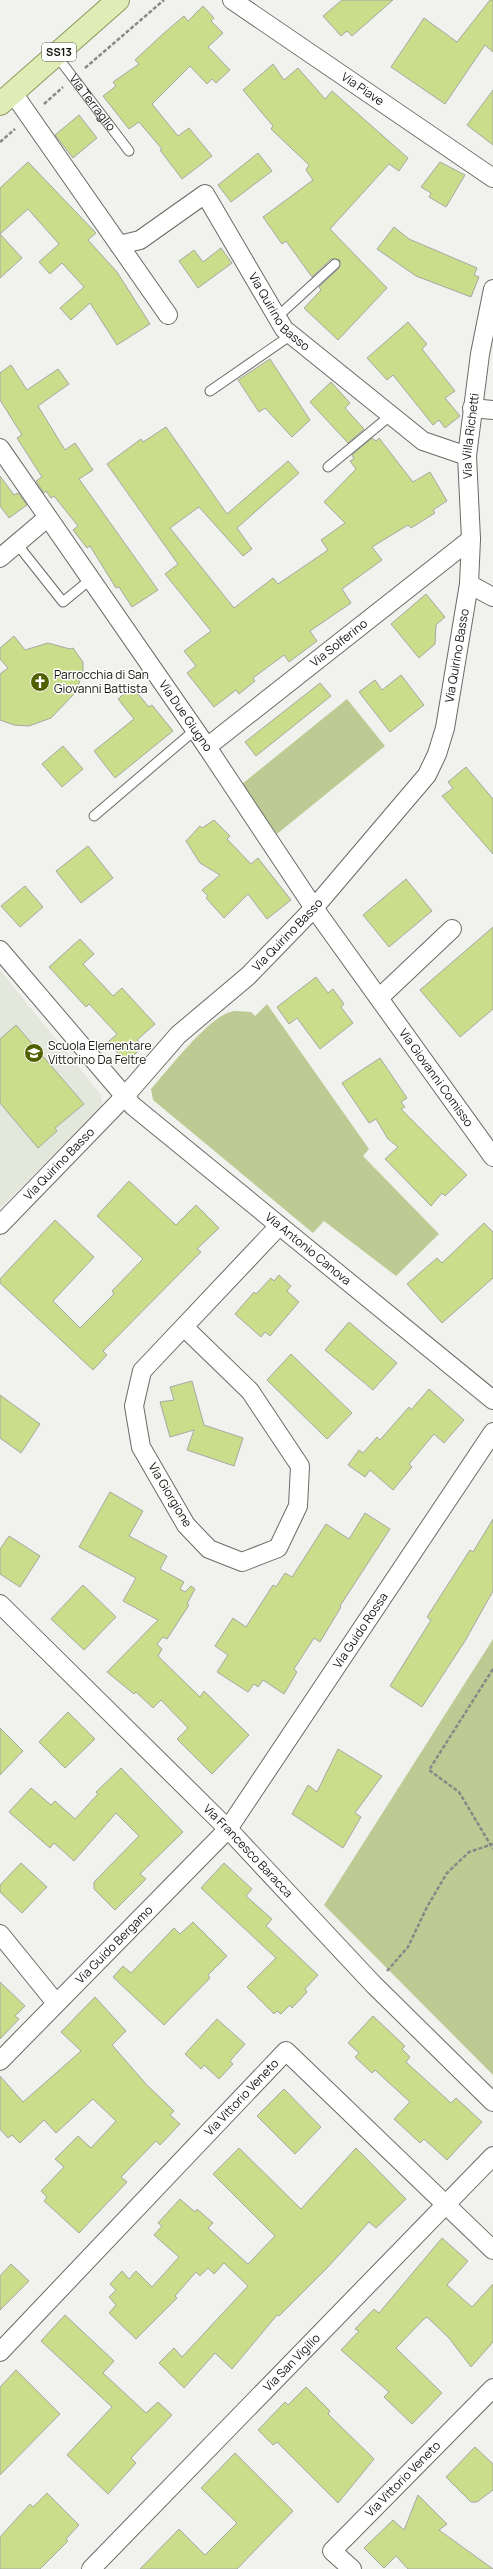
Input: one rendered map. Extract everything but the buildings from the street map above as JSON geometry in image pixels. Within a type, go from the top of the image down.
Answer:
[{"type":"main road","name":"SS13","points":[[7,98],[118,0]]},
{"type":"street","name":"Via Piave","points":[[232,0],[493,178]]},
{"type":"street","points":[[7,98],[119,245],[168,315]]},
{"type":"street","name":"Via Quirino Basso","points":[[119,245],[140,240],[205,194],[276,318],[291,335],[423,441],[467,456]]},
{"type":"street","name":"Via Villa Richetti","points":[[469,584],[471,539],[467,456],[480,354],[493,289]]},
{"type":"street","points":[[472,408],[493,410]]},
{"type":"street","name":"Via Due Giugno","points":[[0,448],[47,518],[208,747],[314,908]]},
{"type":"street","points":[[0,558],[47,518]]},
{"type":"street","name":"Via Solferino","points":[[208,747],[471,539]]},
{"type":"street","points":[[469,584],[493,597]]},
{"type":"street","name":"Via Quirino Basso","points":[[0,1225],[125,1096],[178,1035],[248,976],[314,908],[427,775],[437,754],[446,728],[469,584]]},
{"type":"street","name":"Via Giovanni Comisso","points":[[314,908],[493,1157]]},
{"type":"street","points":[[378,998],[452,929]]},
{"type":"street","name":"Via Antonio Canova","points":[[0,950],[133,1106],[493,1400]]},
{"type":"street","name":"Via Giorgione","points":[[185,1328],[250,1391],[300,1466],[298,1506],[278,1548],[242,1562],[209,1549],[186,1525],[141,1447],[134,1406],[142,1372],[185,1328],[279,1226]]},
{"type":"street","name":"Via Guido Rossa","points":[[228,1829],[493,1432]]},
{"type":"street","name":"Via Francesco Baracca","points":[[0,1604],[228,1829],[374,1985],[493,2102]]},
{"type":"street","name":"Via Guido Bergamo","points":[[0,2061],[228,1829]]},
{"type":"street","points":[[0,1934],[56,2003]]},
{"type":"street","name":"Via Vittorio Veneto","points":[[0,2352],[286,2051],[493,2250]]},
{"type":"street","name":"Via San Vigilio","points":[[91,2569],[493,2156]]},
{"type":"street","name":"Via Vittorio Veneto","points":[[352,2569],[332,2551],[493,2388]]},
{"type":"lane","name":"Via Terraglio","points":[[56,55],[129,151]]},
{"type":"lane","points":[[276,318],[289,303],[334,264]]},
{"type":"lane","points":[[210,391],[291,335]]},
{"type":"lane","points":[[328,467],[391,415]]},
{"type":"lane","points":[[17,544],[63,602],[91,579]]},
{"type":"lane","points":[[94,816],[196,730]]},
{"type":"path","points":[[39,108],[164,0]]},
{"type":"path","points":[[0,142],[18,126]]},
{"type":"path","points":[[493,1669],[429,1770],[459,1792],[492,1844],[493,1849]]},
{"type":"path","points":[[374,1985],[408,1947],[427,1907],[447,1873],[469,1852],[492,1844]]},
{"type":"shaded area","name":"Scuola Elementare Vittorino Da Feltre","points":[[0,970],[101,1095],[102,1106],[0,1209]]},
{"type":"green space","points":[[347,699],[385,746],[277,834],[242,784]]},
{"type":"green space","points":[[267,1004],[369,1149],[363,1156],[439,1234],[396,1276],[324,1221],[313,1233],[153,1100],[151,1089],[188,1046],[211,1024],[221,1016],[232,1011],[251,1012],[255,1016]]},
{"type":"green space","points":[[493,1639],[493,2075],[324,1905]]},
{"type":"place","name":"Parrocchia di San Giovanni Battista","points":[[40,682]]},
{"type":"place","name":"Scuola Elementare Vittorino Da Feltre","points":[[34,1053]]}]
